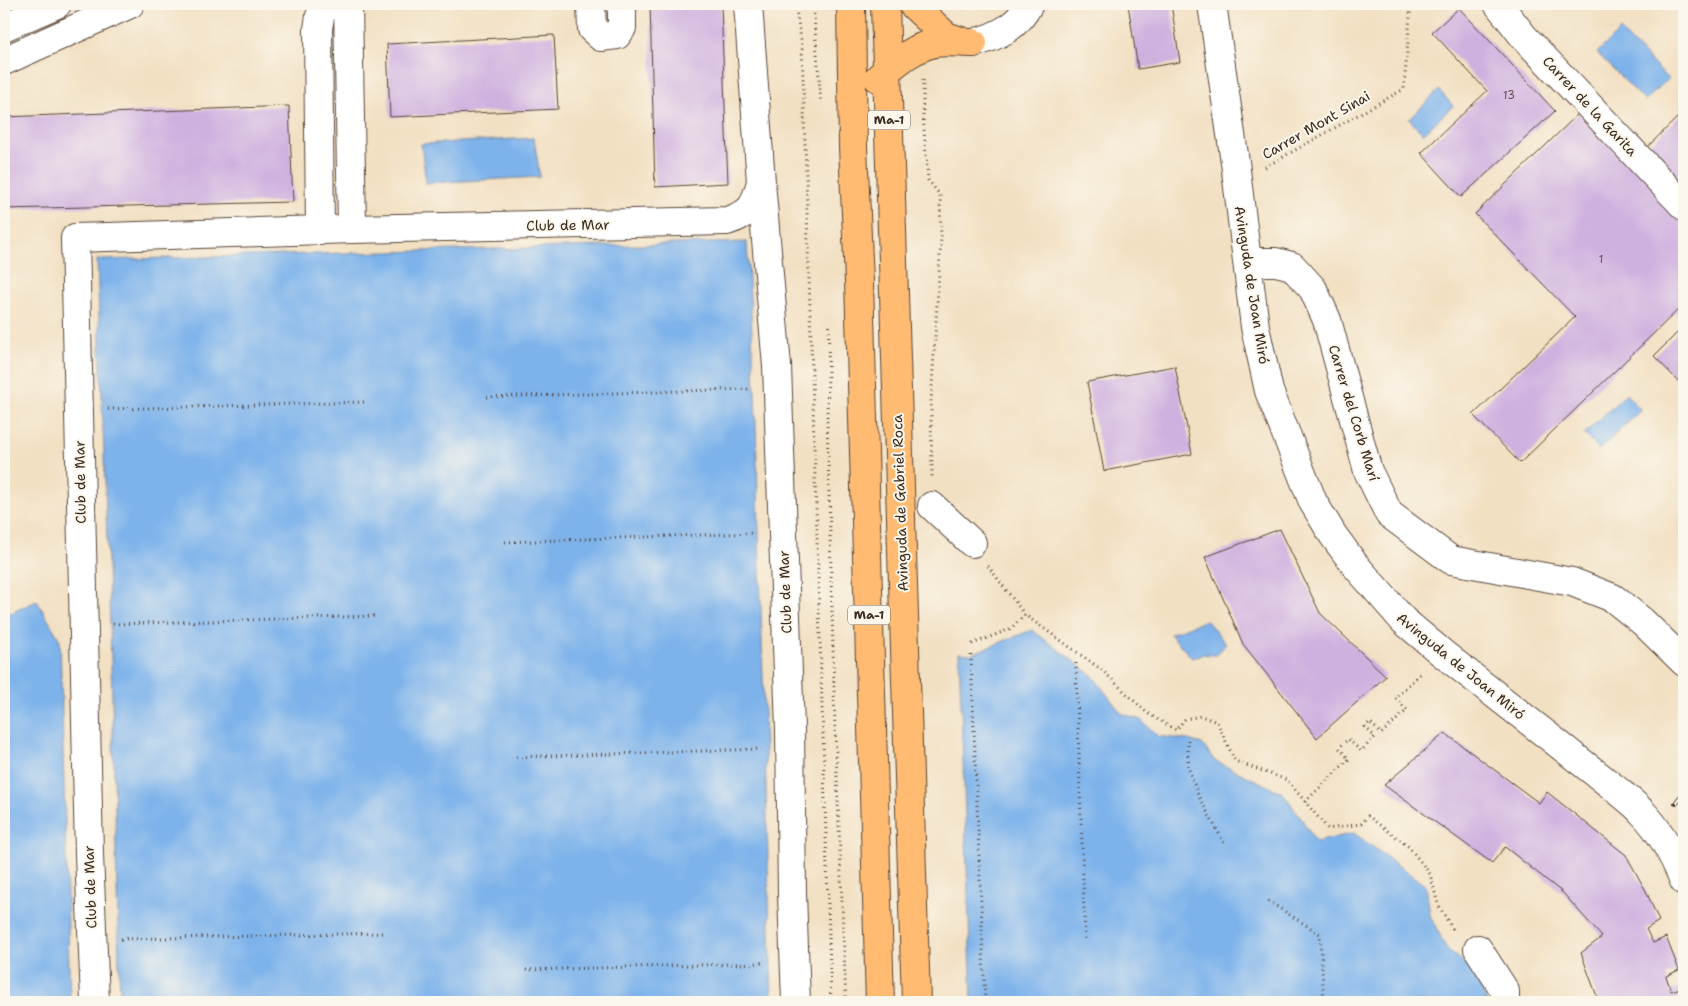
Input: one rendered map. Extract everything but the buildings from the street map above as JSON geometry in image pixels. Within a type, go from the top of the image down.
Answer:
[{"type":"highway","name":"Ma-1","points":[[851,4],[853,147],[859,281],[880,1002]]},
{"type":"highway","name":"Avinguda de Gabriel Roca","points":[[885,4],[916,1002]]},
{"type":"highway","points":[[912,4],[946,36],[959,41],[973,43]]},
{"type":"highway","points":[[853,147],[862,104],[876,80],[902,58],[917,49],[935,43],[973,43]]},
{"type":"highway","points":[[889,109],[902,84],[920,65],[932,56],[952,46],[973,43]]},
{"type":"street","points":[[4,27],[57,4]]},
{"type":"street","points":[[4,61],[130,4]]},
{"type":"street","points":[[320,230],[318,29],[320,16],[326,4]]},
{"type":"street","points":[[348,4],[352,229]]},
{"type":"street","points":[[591,4],[592,29],[601,36],[618,35],[622,28],[622,4]]},
{"type":"street","name":"Club de Mar","points":[[748,4],[777,366],[790,719],[792,894],[796,1002]]},
{"type":"street","points":[[973,43],[984,41],[1007,30],[1021,16],[1029,4]]},
{"type":"street","name":"Avinguda de Joan Miró","points":[[1212,4],[1235,162],[1255,327],[1269,391],[1297,466],[1313,502],[1333,536],[1376,591],[1403,620],[1642,812],[1668,848],[1684,881]]},
{"type":"street","name":"Carrer de la Garita","points":[[1498,4],[1524,37],[1684,206]]},
{"type":"street","name":"Club de Mar","points":[[95,1002],[89,854],[75,238],[352,229],[727,221],[741,217],[749,212],[755,204],[761,182]]},
{"type":"street","name":"Carrer del Corb Marí","points":[[1247,262],[1276,262],[1292,266],[1313,289],[1327,320],[1368,470],[1389,514],[1451,560],[1572,582],[1613,598],[1643,622],[1684,662]]},
{"type":"street","points":[[932,506],[972,543]]},
{"type":"street","points":[[1478,949],[1505,991],[1505,1002]]},
{"type":"path","points":[[795,4],[802,45],[831,1002]]},
{"type":"path","points":[[813,4],[822,110]]},
{"type":"path","name":"Carrer Mont Sinai","points":[[1263,168],[1404,89],[1411,4]]},
{"type":"path","points":[[829,318],[827,417],[835,726],[846,1002]]},
{"type":"path","points":[[487,397],[754,388]]},
{"type":"path","points":[[102,409],[367,402]]},
{"type":"path","points":[[505,542],[759,533]]},
{"type":"path","points":[[972,543],[1025,615],[1102,670],[1147,713],[1176,730],[1185,719],[1201,716],[1217,722],[1235,761],[1287,780],[1328,829],[1361,824],[1368,816],[1409,847],[1430,874],[1438,904],[1455,934],[1478,949]]},
{"type":"path","points":[[972,644],[1010,629],[1025,615]]},
{"type":"path","points":[[110,624],[374,616]]},
{"type":"path","points":[[1305,802],[1349,759],[1338,748],[1348,738],[1361,752],[1375,737],[1365,727],[1370,722],[1382,734],[1407,710],[1395,698],[1442,653]]},
{"type":"path","points":[[971,654],[985,1002]]},
{"type":"path","points":[[1076,663],[1085,940]]},
{"type":"path","points":[[1188,740],[1188,767],[1198,795],[1224,843]]},
{"type":"path","points":[[516,757],[765,749]]},
{"type":"path","points":[[1268,901],[1320,934],[1324,1002]]},
{"type":"path","points":[[119,939],[385,933]]},
{"type":"path","points":[[526,970],[771,963]]},
{"type":"water","points":[[1620,30],[1668,79],[1645,101],[1597,53]]},
{"type":"water","points":[[1439,90],[1453,106],[1423,134],[1409,119]]},
{"type":"water","points":[[534,138],[540,177],[426,183],[421,144]]},
{"type":"water","points":[[747,242],[755,389],[772,1002],[120,1002],[110,624],[97,260]]},
{"type":"water","points":[[1626,394],[1641,410],[1599,450],[1584,434]]},
{"type":"water","points":[[37,601],[60,640],[70,1002],[4,1002],[4,616]]},
{"type":"water","points":[[1206,620],[1226,644],[1216,655],[1203,654],[1192,658],[1170,634]]},
{"type":"water","points":[[1032,630],[1092,675],[1121,713],[1141,720],[1158,736],[1202,744],[1215,761],[1283,793],[1316,842],[1354,833],[1426,886],[1430,915],[1447,950],[1477,972],[1487,1002],[972,1002],[959,653],[971,654]]},
{"type":"railway","points":[[1676,803],[1684,793]]}]
